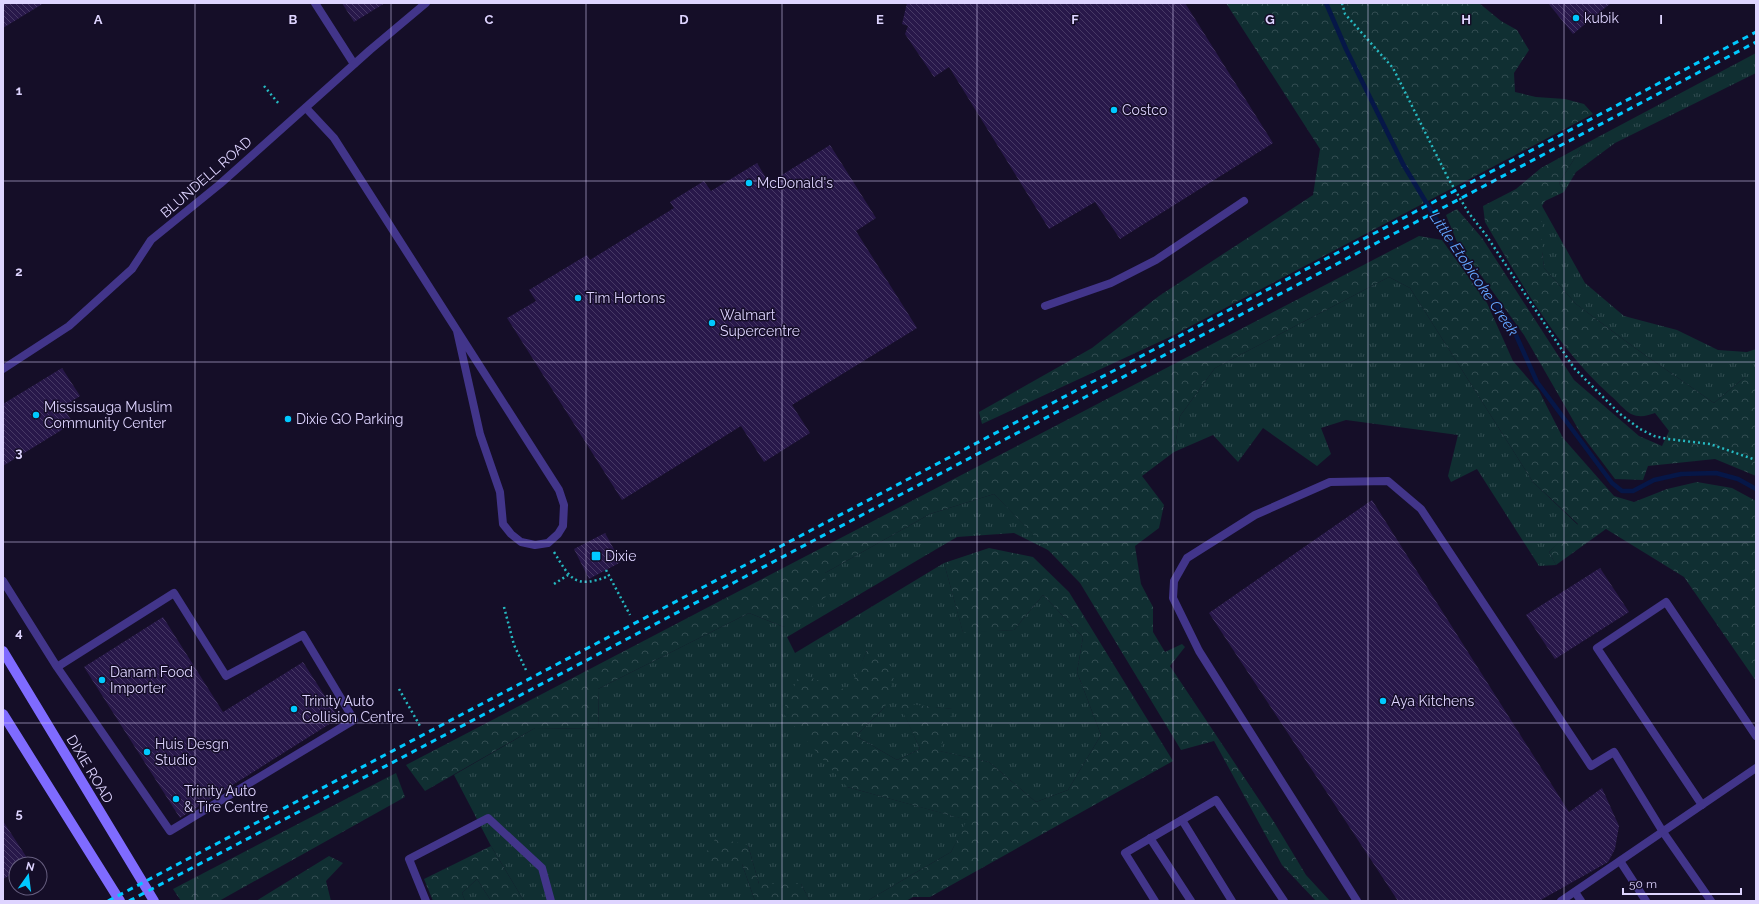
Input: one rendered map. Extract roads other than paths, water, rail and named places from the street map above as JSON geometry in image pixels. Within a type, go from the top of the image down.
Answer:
[{"type":"main road","name":"DIXIE ROAD","points":[[3,652],[154,901]]},
{"type":"main road","points":[[3,714],[120,901]]},
{"type":"lane","points":[[315,3],[354,64]]},
{"type":"lane","name":"BLUNDELL ROAD","points":[[3,369],[69,326],[132,269],[151,240],[220,184],[354,64],[426,3]]},
{"type":"lane","points":[[306,108],[334,138],[559,490],[564,505],[563,526],[558,534],[548,543],[534,545],[522,542],[511,534],[502,524],[500,492],[480,434],[457,331]]},
{"type":"lane","points":[[1045,306],[1111,283],[1156,260],[1244,201]]},
{"type":"lane","points":[[1357,901],[1199,651],[1173,598],[1174,581],[1187,558],[1255,515],[1330,482],[1388,481],[1421,509],[1591,766],[1614,752],[1663,832],[1711,901]]},
{"type":"lane","points":[[3,581],[57,667],[170,831],[354,720],[303,635],[226,676],[174,593],[57,667]]},
{"type":"lane","points":[[1702,805],[1597,648],[1666,602],[1756,736]]},
{"type":"lane","points":[[1562,901],[1756,768]]},
{"type":"lane","points":[[1155,901],[1125,853],[1216,800],[1284,901]]},
{"type":"lane","points":[[426,901],[409,859],[488,818],[542,868],[551,901]]},
{"type":"lane","points":[[1182,820],[1232,901]]},
{"type":"lane","points":[[1150,838],[1191,901]]},
{"type":"lane","points":[[1620,861],[1646,901]]},
{"type":"lane","points":[[1575,892],[1581,901]]},
{"type":"waterway","name":"Little Etobicoke Creek","points":[[1326,3],[1346,49],[1403,164],[1459,257],[1511,324],[1537,382],[1612,483],[1622,491],[1633,491],[1654,480],[1681,474],[1716,473],[1738,479],[1756,489]]},
{"type":"railway","points":[[108,901],[1756,32]]},
{"type":"railway","points":[[129,901],[740,580],[1756,42]]},
{"type":"place","name":"kubik","points":[[1576,18]]},
{"type":"place","name":"Costco","points":[[1114,110]]},
{"type":"place","name":"McDonald's","points":[[749,183]]},
{"type":"place","name":"Tim Hortons","points":[[578,298]]},
{"type":"place","name":"Walmart Supercentre","points":[[712,323]]},
{"type":"place","name":"Mississauga Muslim Community Center","points":[[36,415]]},
{"type":"place","name":"Dixie GO Parking","points":[[288,419]]},
{"type":"place","name":"Dixie","points":[[596,556]]},
{"type":"place","name":"Danam Food Importer","points":[[102,680]]},
{"type":"place","name":"Aya Kitchens","points":[[1383,701]]},
{"type":"place","name":"Trinity Auto Collision Centre","points":[[294,709]]},
{"type":"place","name":"Huis Desgn Studio","points":[[147,752]]},
{"type":"place","name":"Trinity Auto & Tire Centre","points":[[176,799]]}]
